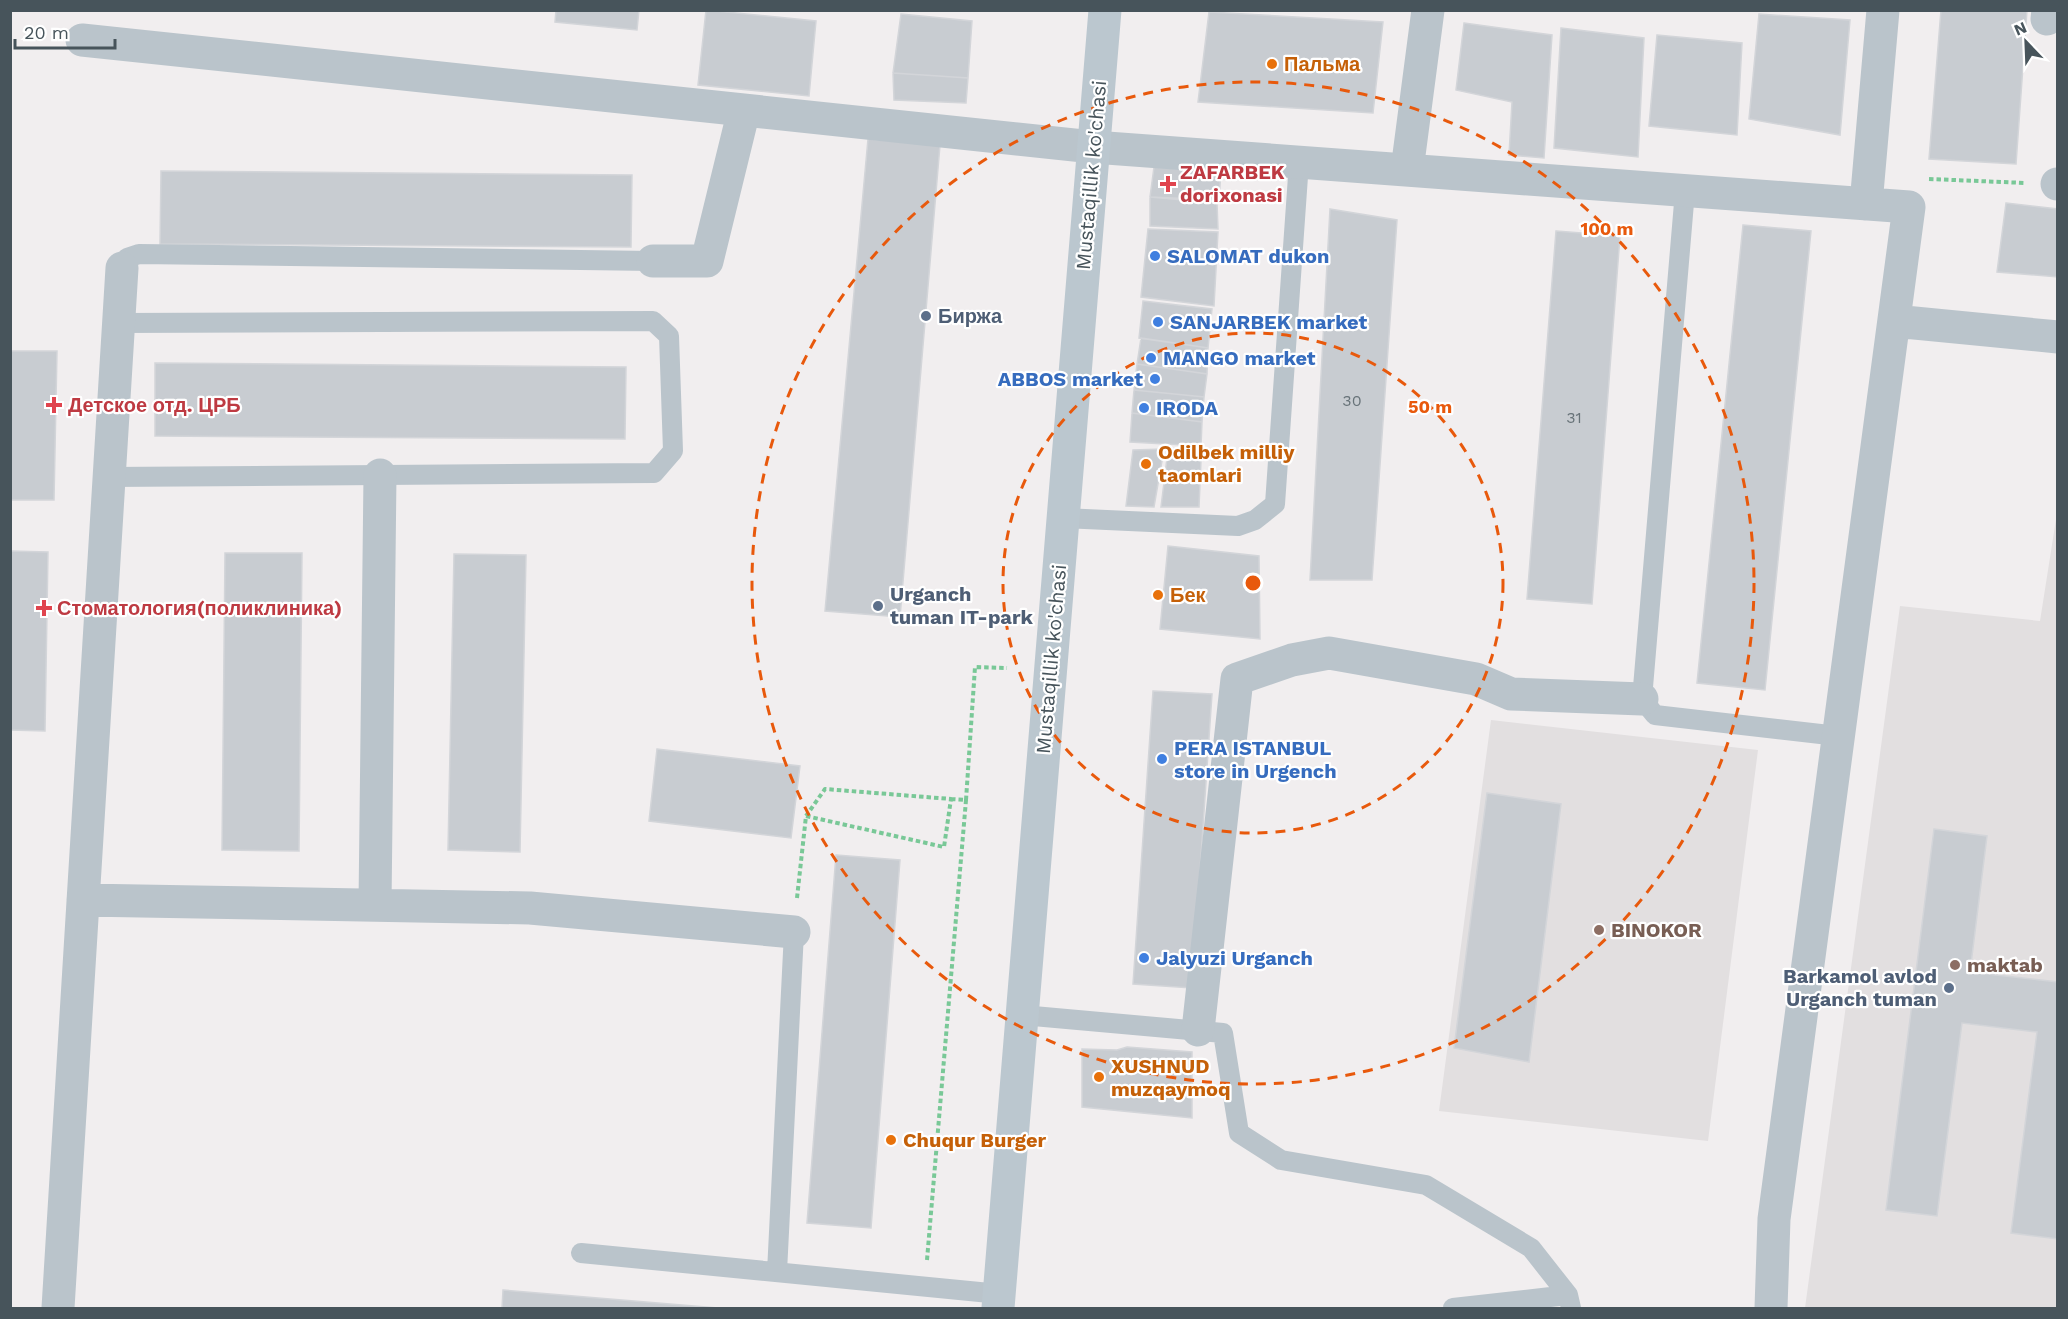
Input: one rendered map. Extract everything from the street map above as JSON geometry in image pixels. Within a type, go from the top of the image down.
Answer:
[{"type":"main road","name":"Mustaqillik ko'chasi","points":[[999,1301],[1105,10]]},
{"type":"street","points":[[1407,170],[1428,10]]},
{"type":"street","points":[[1866,204],[1883,10]]},
{"type":"street","points":[[82,40],[1093,147],[1909,207],[1774,1219],[1771,1308]]},
{"type":"street","points":[[653,261],[707,261],[744,110]]},
{"type":"street","points":[[58,1308],[122,268]]},
{"type":"street","points":[[1894,321],[2058,337]]},
{"type":"street","points":[[375,905],[380,475]]},
{"type":"street","points":[[1198,1030],[1237,679],[1292,660],[1329,653],[1476,679],[1511,694],[1642,699]]},
{"type":"street","points":[[83,900],[530,908],[794,932]]},
{"type":"lane","points":[[1063,518],[1238,526],[1254,520],[1275,504],[1299,162]]},
{"type":"lane","points":[[1685,190],[1642,699],[1655,715],[1838,736]]},
{"type":"lane","points":[[122,268],[127,258],[139,254],[653,261]]},
{"type":"lane","points":[[109,477],[654,473],[673,451],[669,336],[653,321],[119,323]]},
{"type":"lane","points":[[777,1272],[794,932]]},
{"type":"lane","points":[[1022,1015],[1222,1033],[1239,1133],[1281,1160],[1426,1185],[1531,1248],[1570,1302]]},
{"type":"lane","points":[[581,1253],[925,1286],[999,1301]]},
{"type":"lane","points":[[1453,1308],[1570,1302]]},
{"type":"path","points":[[1927,179],[2057,184]]},
{"type":"path","points":[[925,1286],[975,667],[1007,668]]},
{"type":"path","points":[[794,932],[806,816],[825,789],[966,800]]},
{"type":"path","points":[[806,816],[944,847],[951,799]]},
{"type":"shaded area","name":"maktab","points":[[2057,513],[2057,1308],[1805,1308],[1900,606],[2040,621]]},
{"type":"shaded area","name":"BINOKOR","points":[[1491,720],[1758,750],[1708,1141],[1439,1111]]},
{"type":"building","points":[[556,10],[639,10],[637,30],[555,22]]},
{"type":"building","points":[[706,10],[816,21],[809,96],[698,85]]},
{"type":"building","points":[[1941,10],[2027,10],[2016,164],[1929,159]]},
{"type":"building","points":[[1209,12],[1383,22],[1373,113],[1198,102]]},
{"type":"building","points":[[901,14],[972,21],[968,78],[893,73]]},
{"type":"building","points":[[1759,14],[1850,20],[1840,135],[1749,119]]},
{"type":"building","points":[[1464,23],[1552,35],[1544,158],[1509,155],[1512,102],[1456,90]]},
{"type":"building","points":[[1561,28],[1644,38],[1638,157],[1554,148]]},
{"type":"building","points":[[1657,35],[1742,43],[1737,135],[1649,126]]},
{"type":"building","points":[[893,73],[968,78],[966,103],[894,100]]},
{"type":"building","points":[[868,139],[940,145],[900,617],[825,611]]},
{"type":"building","points":[[1154,167],[1221,171],[1219,200],[1150,197]]},
{"type":"building","points":[[161,171],[632,175],[631,247],[160,244]]},
{"type":"building","points":[[1150,197],[1217,203],[1218,229],[1150,226]]},
{"type":"building","points":[[2006,203],[2058,209],[2058,277],[1997,272]]},
{"type":"building","points":[[1330,209],[1397,220],[1372,580],[1310,580]]},
{"type":"building","points":[[1743,225],[1811,231],[1765,690],[1697,683]]},
{"type":"building","points":[[1148,229],[1218,232],[1214,306],[1141,297]]},
{"type":"building","points":[[1556,231],[1620,236],[1592,604],[1527,599]]},
{"type":"building","points":[[1143,301],[1212,309],[1208,348],[1139,338]]},
{"type":"building","points":[[1141,338],[1208,348],[1207,374],[1137,364]]},
{"type":"building","points":[[10,351],[57,351],[54,500],[10,500]]},
{"type":"building","points":[[155,363],[626,367],[625,439],[155,436]]},
{"type":"building","points":[[1137,364],[1207,374],[1204,397],[1134,390]]},
{"type":"building","points":[[1134,390],[1204,397],[1202,422],[1132,413]]},
{"type":"building","points":[[1132,413],[1202,422],[1201,446],[1130,442]]},
{"type":"building","name":"Odilbek milliy taomlari","points":[[1164,449],[1154,507],[1126,506],[1133,450]]},
{"type":"building","points":[[1167,458],[1201,460],[1199,507],[1161,507]]},
{"type":"building","points":[[1168,546],[1259,556],[1260,639],[1160,629]]},
{"type":"building","points":[[10,551],[48,552],[45,731],[10,730]]},
{"type":"building","points":[[225,553],[302,553],[299,851],[222,850]]},
{"type":"building","points":[[454,554],[526,555],[520,852],[448,850]]},
{"type":"building","points":[[1153,691],[1212,694],[1192,988],[1133,984]]},
{"type":"building","points":[[657,749],[800,766],[791,838],[649,821]]},
{"type":"building","points":[[1487,793],[1561,804],[1529,1062],[1454,1048]]},
{"type":"building","points":[[1934,829],[1987,836],[1970,972],[2058,982],[2058,1239],[2011,1233],[2037,1032],[1962,1023],[1937,1216],[1886,1210]]},
{"type":"building","points":[[836,855],[900,860],[871,1228],[807,1223]]},
{"type":"building","points":[[1127,1047],[1192,1052],[1192,1118],[1082,1107],[1082,1049],[1117,1050]]},
{"type":"building","points":[[503,1290],[718,1308],[502,1308]]},
{"type":"place","name":"Пальма","points":[[1272,64]]},
{"type":"place","name":"ZAFARBEK dorixonasi","points":[[1168,184]]},
{"type":"place","name":"SALOMAT dukon","points":[[1155,256]]},
{"type":"place","name":"Биржа","points":[[926,316]]},
{"type":"place","name":"SANJARBEK market","points":[[1158,322]]},
{"type":"place","name":"MANGO market","points":[[1151,358]]},
{"type":"place","name":"ABBOS market","points":[[1155,379]]},
{"type":"place","name":"Детское отд. ЦРБ","points":[[54,405]]},
{"type":"place","name":"IRODA","points":[[1144,408]]},
{"type":"place","name":"Odilbek milliy taomlari","points":[[1146,464]]},
{"type":"place","name":"Бек","points":[[1158,595]]},
{"type":"place","name":"Urganch tuman IT-park","points":[[878,606]]},
{"type":"place","name":"Стоматология(поликлиника)","points":[[44,608]]},
{"type":"place","name":"PERA ISTANBUL store in Urgench","points":[[1162,759]]},
{"type":"place","name":"BINOKOR","points":[[1599,930]]},
{"type":"place","name":"Jalyuzi Urganch","points":[[1144,958]]},
{"type":"place","name":"maktab","points":[[1955,965]]},
{"type":"place","name":"Barkamol avlod Urganch tuman","points":[[1949,988]]},
{"type":"place","name":"XUSHNUD muzqaymoq","points":[[1099,1077]]},
{"type":"place","name":"Chuqur Burger","points":[[891,1140]]}]
